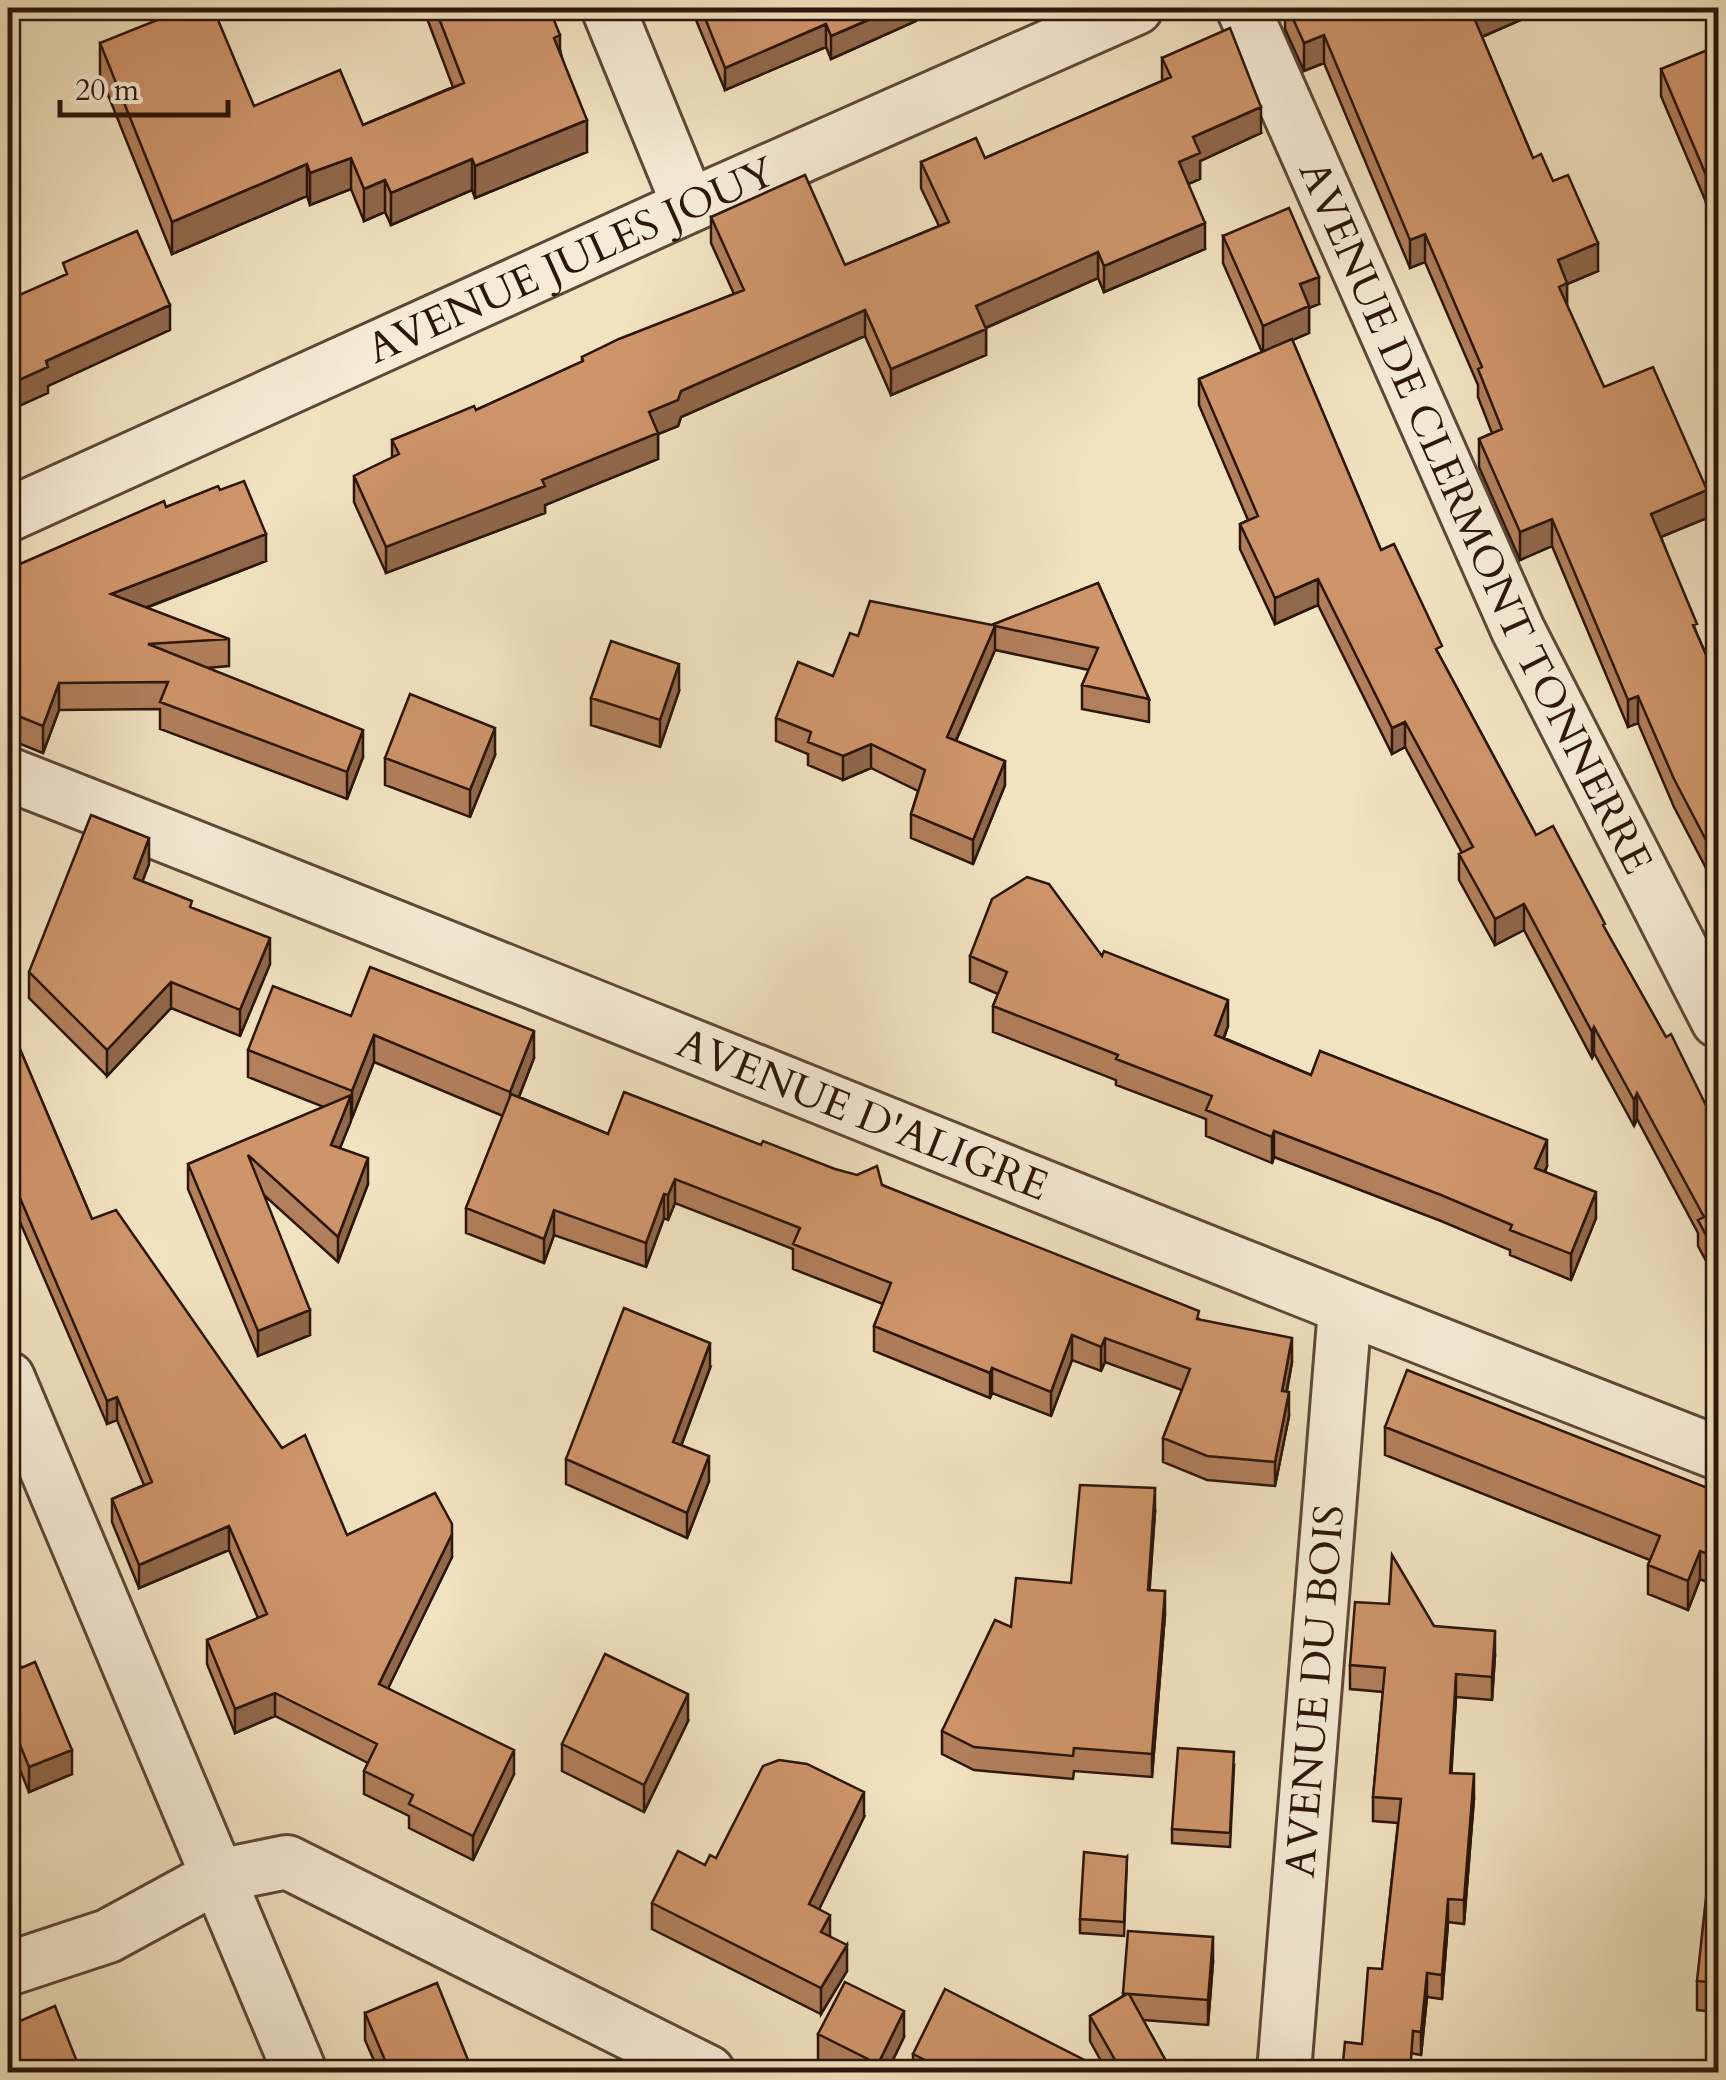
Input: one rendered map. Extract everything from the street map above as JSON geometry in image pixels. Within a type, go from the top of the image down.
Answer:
[{"type":"street","points":[[608,8],[689,206]]},
{"type":"street","name":"AVENUE JULES JOUY","points":[[8,515],[1136,8]]},
{"type":"street","name":"AVENUE DE CLERMONT TONNERRE","points":[[1243,8],[1518,630],[1718,1021]]},
{"type":"street","name":"AVENUE D'ALIGRE","points":[[8,774],[535,980],[1345,1309],[1718,1453]]},
{"type":"street","name":"AVENUE DU BOIS","points":[[1284,2072],[1345,1309]]},
{"type":"street","points":[[8,1378],[300,2072]]},
{"type":"street","points":[[8,1968],[108,1936],[218,1876],[287,1862],[708,2072]]},
{"type":"building","points":[[187,8],[213,8],[254,106],[340,70],[363,125],[464,83],[435,8],[549,8],[560,35],[554,38],[587,120],[475,166],[472,159],[391,193],[385,180],[364,189],[351,158],[310,173],[307,164],[172,222],[100,43]]},
{"type":"building","points":[[701,8],[896,8],[831,36],[826,24],[725,68]]},
{"type":"building","points":[[1288,8],[1484,8],[1472,13],[1533,158],[1541,154],[1553,181],[1568,175],[1598,243],[1558,260],[1567,283],[1559,287],[1604,387],[1653,367],[1707,490],[1651,514],[1718,682],[1718,863],[1674,779],[1638,696],[1628,700],[1552,519],[1520,532],[1479,439],[1502,429],[1478,369],[1482,367],[1425,234],[1410,240],[1324,35],[1304,43]]},
{"type":"building","points":[[1230,28],[1261,107],[1193,137],[1200,153],[1179,162],[1205,223],[1104,266],[1098,252],[976,306],[986,329],[891,369],[865,310],[681,391],[678,400],[649,412],[658,433],[542,480],[545,486],[386,547],[354,476],[399,454],[392,440],[474,406],[476,410],[583,361],[582,357],[619,339],[744,290],[711,217],[805,175],[845,265],[949,222],[921,162],[976,138],[985,158],[1171,77],[1162,58]]},
{"type":"building","points":[[1710,49],[1718,69],[1718,169],[1706,175],[1661,69]]},
{"type":"building","points":[[1289,208],[1319,277],[1300,284],[1309,306],[1263,326],[1223,236]]},
{"type":"building","points":[[137,231],[170,305],[46,361],[48,367],[8,385],[8,300],[67,274],[63,263]]},
{"type":"building","points":[[1292,339],[1381,550],[1394,544],[1442,646],[1436,649],[1536,835],[1553,826],[1666,1037],[1671,1034],[1718,1130],[1718,1258],[1698,1220],[1704,1217],[1637,1093],[1634,1100],[1594,1027],[1592,1032],[1524,904],[1495,919],[1459,854],[1473,847],[1405,722],[1392,728],[1318,579],[1275,598],[1240,524],[1258,516],[1199,379]]},
{"type":"building","points":[[244,481],[266,534],[111,594],[229,639],[148,644],[363,730],[347,772],[160,702],[168,682],[59,683],[43,726],[8,712],[8,537],[20,564],[164,501],[166,507],[218,486],[220,490]]},
{"type":"building","points":[[1098,583],[1149,699],[1082,685],[1098,648],[995,626],[947,737],[1005,761],[973,840],[911,814],[925,770],[871,744],[843,756],[808,742],[811,732],[776,718],[798,662],[833,676],[850,633],[858,636],[870,601],[992,625]]},
{"type":"building","points":[[611,641],[679,664],[660,720],[591,698]]},
{"type":"building","points":[[410,694],[495,728],[470,790],[385,758]]},
{"type":"building","points":[[91,815],[149,838],[134,878],[192,901],[190,907],[270,938],[240,1010],[171,982],[107,1050],[29,972]]},
{"type":"building","points":[[1027,877],[1049,884],[1102,956],[1104,951],[1228,1000],[1215,1035],[1311,1075],[1320,1051],[1547,1140],[1535,1168],[1596,1192],[1571,1254],[1510,1230],[1512,1225],[1441,1195],[1274,1131],[1272,1137],[1206,1110],[1212,1096],[993,1006],[1007,972],[970,956],[992,899]]},
{"type":"building","points":[[370,967],[534,1031],[510,1092],[374,1035],[352,1091],[248,1050],[273,986],[351,1016]]},
{"type":"building","points":[[8,1021],[92,1219],[116,1210],[282,1448],[305,1435],[347,1535],[435,1493],[452,1524],[452,1534],[379,1684],[514,1750],[473,1836],[409,1804],[413,1795],[364,1771],[377,1744],[275,1693],[235,1709],[207,1640],[267,1614],[229,1526],[139,1565],[112,1499],[152,1482],[117,1397],[107,1401],[8,1170]]},
{"type":"building","points":[[624,1092],[835,1169],[857,1175],[877,1166],[882,1185],[1199,1311],[1197,1319],[1292,1338],[1282,1391],[1289,1392],[1275,1462],[1207,1456],[1163,1438],[1190,1369],[1105,1338],[1101,1347],[1072,1335],[1051,1392],[992,1368],[990,1373],[874,1326],[891,1283],[793,1244],[800,1228],[675,1179],[668,1195],[664,1194],[646,1243],[554,1210],[544,1239],[466,1208],[511,1094],[608,1134]]},
{"type":"building","points":[[351,1095],[331,1145],[368,1158],[338,1237],[248,1155],[310,1310],[258,1331],[188,1164]]},
{"type":"building","points":[[624,1308],[710,1343],[673,1442],[709,1456],[687,1513],[566,1459]]},
{"type":"building","points":[[1407,1370],[1718,1492],[1718,1558],[1700,1551],[1688,1581],[1648,1565],[1660,1536],[1385,1427]]},
{"type":"building","points":[[1080,1485],[1155,1488],[1148,1590],[1165,1591],[1152,1754],[1074,1748],[1073,1756],[974,1747],[942,1731],[995,1620],[1011,1627],[1016,1578],[1071,1583]]},
{"type":"building","points":[[1392,1555],[1434,1626],[1495,1631],[1492,1677],[1456,1674],[1450,1773],[1474,1774],[1464,1900],[1448,1899],[1442,1975],[1427,1973],[1421,2032],[1413,2031],[1410,2072],[1342,2072],[1345,2042],[1362,2044],[1368,1968],[1382,1969],[1401,1799],[1373,1797],[1385,1668],[1350,1665],[1355,1602],[1389,1604]]},
{"type":"building","points":[[8,1635],[21,1668],[35,1662],[72,1750],[29,1767],[8,1715]]},
{"type":"building","points":[[605,1654],[688,1694],[644,1785],[562,1744]]},
{"type":"building","points":[[1178,1748],[1234,1752],[1230,1833],[1172,1829]]},
{"type":"building","points":[[779,1760],[807,1764],[864,1792],[809,1904],[830,1915],[821,1932],[847,1945],[821,1988],[652,1903],[678,1851],[705,1865],[710,1855],[716,1858],[763,1766]]},
{"type":"building","points":[[1084,1852],[1127,1857],[1124,1922],[1080,1919]]},
{"type":"building","points":[[1710,1861],[1718,1862],[1718,1983],[1697,1981]]},
{"type":"building","points":[[1128,1931],[1213,1937],[1208,2000],[1129,1994],[1172,2072],[1122,2072],[1090,2016],[1127,1994],[1123,1993]]},
{"type":"building","points":[[845,1982],[904,2011],[878,2064],[818,2034]]},
{"type":"building","points":[[437,1983],[472,2070],[390,2072],[365,2013]]},
{"type":"building","points":[[945,1989],[1108,2072],[949,2072],[913,2054]]},
{"type":"building","points":[[55,2006],[81,2072],[8,2072],[8,2026]]}]
